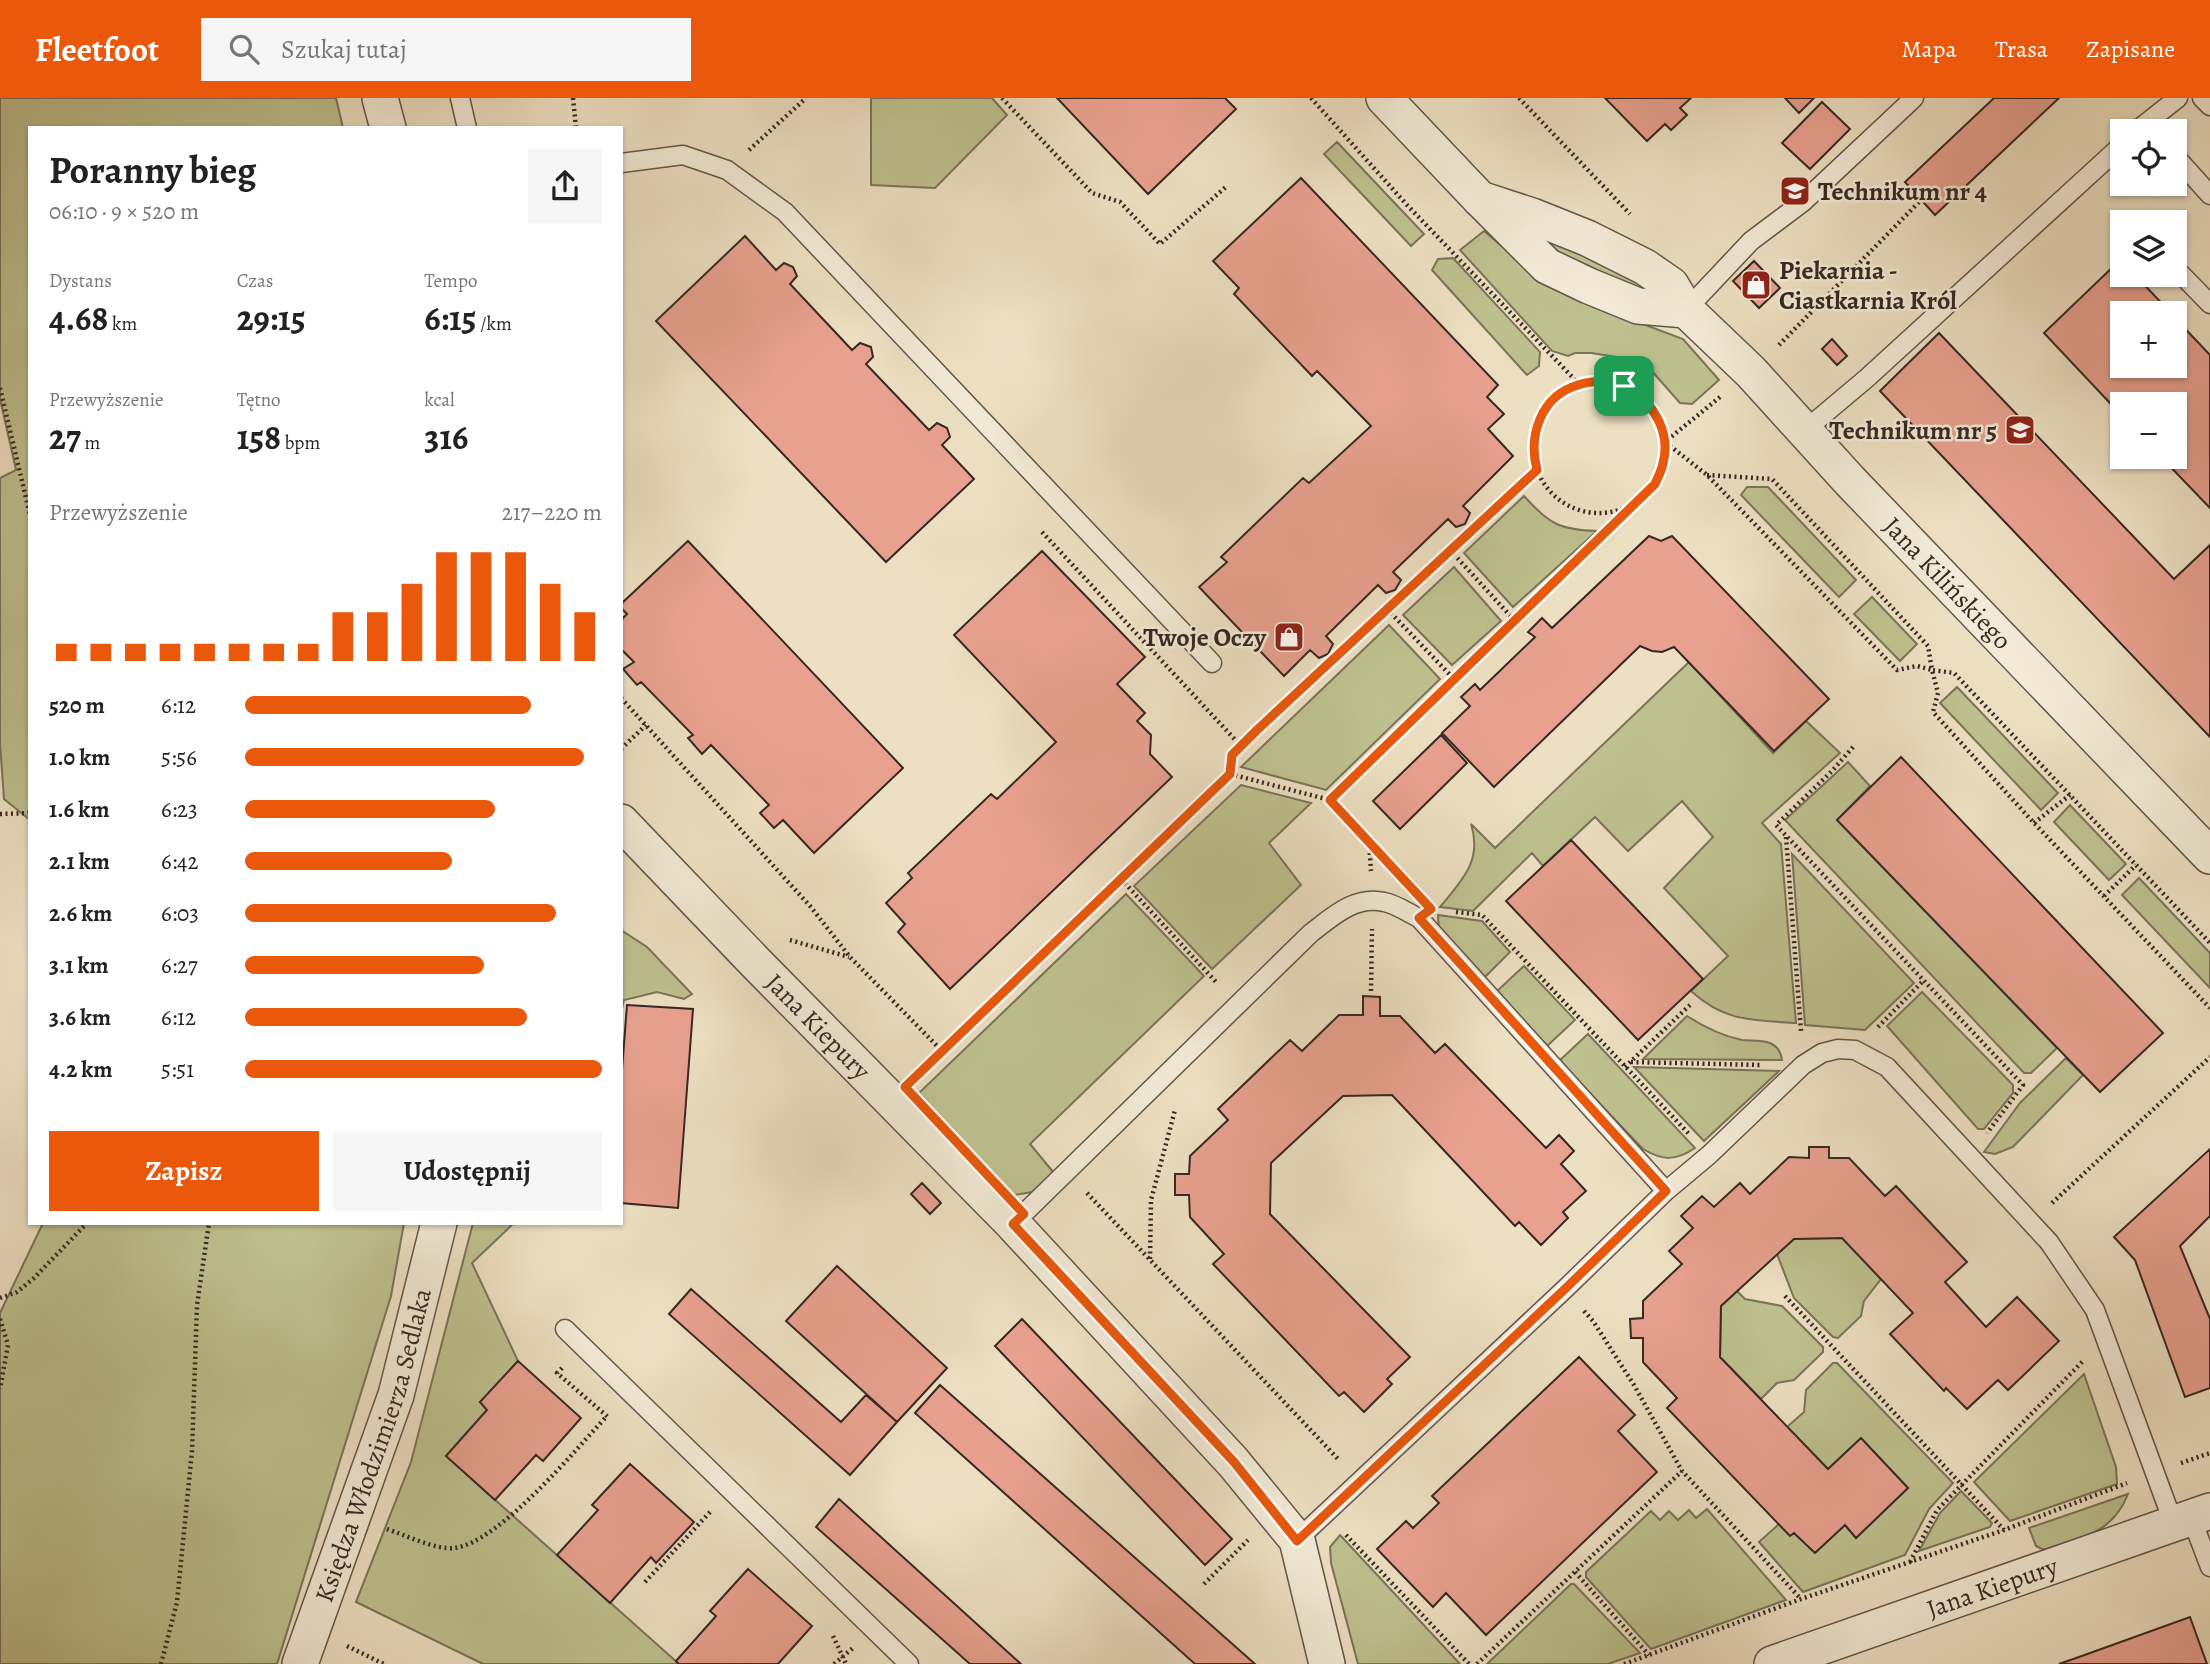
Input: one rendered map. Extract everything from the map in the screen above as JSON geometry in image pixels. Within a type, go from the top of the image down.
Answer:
[{"type":"street","points":[[380,98],[387,126]]},
{"type":"street","points":[[1384,98],[1479,199],[1547,266],[1638,306],[1686,310]]},
{"type":"street","name":"Jana Kilińskiego","points":[[1686,310],[1751,372],[1804,431],[2210,856]]},
{"type":"street","name":"Jana Kiepury","points":[[623,824],[1013,1224],[1234,1462],[1297,1541],[1327,1664]]},
{"type":"street","name":"Księdza Włodzimierza Sedlaka","points":[[300,1664],[396,1395],[438,1225]]},
{"type":"street","name":"Jana Kiepury","points":[[1772,1664],[2191,1517]]},
{"type":"lane","points":[[460,98],[467,126]]},
{"type":"lane","points":[[1686,310],[1751,241],[1803,202],[1914,98]]},
{"type":"lane","points":[[2156,119],[2178,98]]},
{"type":"lane","points":[[2202,98],[2210,106]]},
{"type":"lane","points":[[623,163],[683,155],[727,170],[785,212],[1212,663]]},
{"type":"lane","points":[[1804,431],[1867,378],[2110,156]]},
{"type":"lane","points":[[2187,169],[2210,195]]},
{"type":"lane","points":[[2187,280],[2210,304]]},
{"type":"lane","points":[[1013,1224],[1311,933],[1347,906],[1372,900],[1425,914],[1666,1191]]},
{"type":"lane","points":[[1297,1541],[1803,1065],[1822,1053],[1838,1049],[1855,1050],[1887,1067],[2049,1242],[2095,1310],[2155,1471],[2191,1517],[2210,1567]]},
{"type":"lane","points":[[565,1329],[909,1664]]},
{"type":"path","points":[[573,98],[576,126]]},
{"type":"path","points":[[727,170],[806,98]]},
{"type":"path","points":[[1002,98],[1092,193],[1120,202],[1160,244],[1227,186]]},
{"type":"path","points":[[1311,98],[1408,205],[1579,384]]},
{"type":"path","points":[[1665,442],[1751,372],[1921,200]]},
{"type":"path","points":[[1330,800],[1515,621],[1637,502],[1655,484],[1664,463],[1665,442],[1661,424],[1652,407],[1624,386],[1600,381],[1579,384],[1565,390],[1554,399],[1537,423],[1533,456],[1537,470],[1555,497],[1574,509],[1597,514],[1612,513],[1637,502]]},
{"type":"path","points":[[0,388],[28,507]]},
{"type":"path","points":[[1665,442],[1707,474],[1897,670],[1917,666],[1954,673],[2210,943]]},
{"type":"path","points":[[914,1078],[1230,774],[1232,755],[1241,746],[1537,470]]},
{"type":"path","points":[[1707,474],[1772,479],[1928,646],[1938,694],[1933,712],[2210,1008]]},
{"type":"path","points":[[1034,523],[1241,746]]},
{"type":"path","points":[[1450,550],[1515,621]]},
{"type":"path","points":[[1387,609],[1454,679]]},
{"type":"path","points":[[623,700],[810,906],[850,957],[942,1051]]},
{"type":"path","points":[[623,747],[646,725]]},
{"type":"path","points":[[1853,747],[1776,825],[2023,1085],[1970,1156]]},
{"type":"path","points":[[1230,774],[1330,800],[1425,914],[1482,915],[1709,1154]]},
{"type":"path","points":[[2034,823],[2070,795]]},
{"type":"path","points":[[0,814],[28,813]]},
{"type":"path","points":[[1786,836],[1801,1041]]},
{"type":"path","points":[[2104,896],[2136,865]]},
{"type":"path","points":[[1121,879],[1237,1004]]},
{"type":"path","points":[[1362,926],[1381,926]]},
{"type":"path","points":[[779,937],[850,957]]},
{"type":"path","points":[[1855,1050],[1924,980]]},
{"type":"path","points":[[1625,1067],[1690,1005]]},
{"type":"path","points":[[2031,1222],[2210,1057]]},
{"type":"path","points":[[1631,1062],[1803,1065]]},
{"type":"path","points":[[1150,1260],[1151,1200],[1176,1107]]},
{"type":"path","points":[[1082,1187],[1347,1468]]},
{"type":"path","points":[[0,1297],[17,1292],[34,1278],[86,1225]]},
{"type":"path","points":[[161,1664],[177,1602],[192,1451],[197,1305],[209,1225]]},
{"type":"path","points":[[1566,1288],[1593,1321],[1634,1385],[1682,1471],[1801,1599]]},
{"type":"path","points":[[1785,1296],[2004,1530]]},
{"type":"path","points":[[0,1319],[8,1345],[0,1389]]},
{"type":"path","points":[[1909,1563],[1937,1510],[1961,1483],[2085,1359],[2089,1371]]},
{"type":"path","points":[[376,1526],[444,1548],[456,1548],[478,1540],[513,1515],[629,1391]]},
{"type":"path","points":[[1624,1664],[1801,1599],[2004,1530],[2155,1471],[2210,1453]]},
{"type":"path","points":[[1477,1664],[1682,1471]]},
{"type":"path","points":[[2123,1474],[2125,1484]]},
{"type":"path","points":[[645,1582],[731,1490]]},
{"type":"path","points":[[1326,1514],[1469,1664]]},
{"type":"path","points":[[1204,1584],[1253,1535]]},
{"type":"path","points":[[1575,1572],[1649,1655]]},
{"type":"path","points":[[343,1644],[384,1664]]},
{"type":"green space","points":[[0,98],[336,98],[343,126],[28,126],[28,818],[4,799],[0,743],[0,478],[16,470],[0,399]]},
{"type":"green space","points":[[871,98],[992,98],[1007,115],[935,188],[871,185]]},
{"type":"green space","points":[[1337,142],[1424,234],[1411,246],[1324,154]]},
{"type":"green space","points":[[1484,231],[1549,286],[1683,339],[1719,380],[1692,404],[1680,403],[1643,361],[1591,353],[1568,356],[1552,351],[1460,250]]},
{"type":"green space","points":[[1530,232],[1637,278],[1648,291],[1603,282],[1524,234]]},
{"type":"green space","points":[[1453,258],[1540,352],[1539,366],[1527,375],[1432,270],[1438,259]]},
{"type":"green space","points":[[1747,487],[1768,487],[1856,580],[1839,597],[1741,495]]},
{"type":"green space","points":[[1524,496],[1540,513],[1555,523],[1573,529],[1597,531],[1513,607],[1464,553]]},
{"type":"green space","points":[[1454,567],[1501,621],[1452,665],[1403,615]]},
{"type":"green space","points":[[1872,597],[1917,644],[1900,661],[1854,614]]},
{"type":"green space","points":[[1389,625],[1440,679],[1326,790],[1241,767]]},
{"type":"green space","points":[[1689,662],[1773,753],[1806,721],[1840,753],[1762,823],[1781,844],[1796,1023],[1740,1018],[1716,1009],[1691,991],[1728,956],[1664,888],[1713,837],[1682,801],[1628,851],[1595,817],[1543,866],[1532,853],[1473,911],[1440,907],[1462,879],[1472,860],[1474,837],[1471,824],[1495,848]]},
{"type":"green space","points":[[1957,687],[2058,793],[2041,810],[1940,703]]},
{"type":"green space","points":[[1848,762],[1870,786],[1837,820],[2057,1048],[2031,1073],[2024,1073],[1785,820]]},
{"type":"green space","points":[[1241,785],[1311,803],[1269,843],[1301,885],[1212,969],[1134,886]]},
{"type":"green space","points":[[2070,805],[2126,864],[2109,880],[2054,822]]},
{"type":"green space","points":[[1792,854],[1914,983],[1865,1030],[1805,1025]]},
{"type":"green space","points":[[2139,878],[2210,953],[2210,988],[2122,895]]},
{"type":"green space","points":[[1126,894],[1204,976],[1030,1144],[1054,1173],[1032,1192],[1014,1195],[919,1093]]},
{"type":"green space","points":[[1438,915],[1482,921],[1510,952],[1483,979],[1439,933]]},
{"type":"green space","points":[[623,931],[647,947],[692,994],[684,999],[657,992],[624,1000],[623,1004]]},
{"type":"green space","points":[[1524,966],[1575,1020],[1547,1046],[1496,992]]},
{"type":"green space","points":[[1922,992],[2013,1085],[2013,1093],[1984,1129],[1978,1129],[1887,1026]]},
{"type":"green space","points":[[1687,1016],[1727,1036],[1770,1043],[1781,1054],[1782,1060],[1643,1059]]},
{"type":"green space","points":[[1588,1034],[1695,1148],[1669,1158],[1643,1149],[1559,1061]]},
{"type":"green space","points":[[2066,1058],[2083,1075],[2013,1147],[1995,1154],[1984,1152],[2020,1103]]},
{"type":"green space","points":[[1634,1067],[1779,1071],[1704,1141]]},
{"type":"green space","points":[[42,1225],[404,1225],[391,1296],[277,1664],[0,1664],[0,1313]]},
{"type":"green space","points":[[472,1225],[512,1225],[472,1263],[518,1361],[480,1402],[487,1410],[446,1456],[679,1664],[483,1664],[356,1602],[411,1462]]},
{"type":"green space","points":[[1842,1238],[1881,1279],[1864,1301],[1861,1316],[1838,1338],[1833,1337],[1794,1298],[1777,1254],[1794,1239]]},
{"type":"green space","points":[[1737,1291],[1745,1299],[1782,1306],[1823,1347],[1823,1352],[1794,1380],[1777,1383],[1761,1399],[1720,1357],[1721,1306]]},
{"type":"green space","points":[[1833,1363],[1837,1363],[1953,1483],[1929,1509],[1905,1555],[1803,1592],[1759,1542],[1779,1524],[1790,1535],[1794,1533],[1815,1553],[1845,1525],[1856,1538],[1908,1488],[1861,1439],[1828,1469],[1787,1427],[1804,1412],[1806,1390]]},
{"type":"green space","points":[[2084,1374],[2116,1467],[2117,1484],[2010,1521],[1974,1482]]},
{"type":"green space","points":[[1961,1491],[1992,1523],[1990,1527],[1919,1551],[1940,1513]]},
{"type":"green space","points":[[2128,1494],[2114,1517],[2095,1532],[2046,1549],[2036,1546],[2029,1528]]},
{"type":"green space","points":[[1707,1509],[1786,1600],[1651,1649],[1586,1577],[1586,1572],[1651,1511],[1660,1520],[1669,1511],[1678,1520],[1689,1510],[1696,1518]]},
{"type":"green space","points":[[1340,1535],[1460,1664],[1358,1664],[1331,1563],[1330,1547]]},
{"type":"green space","points":[[1574,1584],[1640,1653],[1608,1664],[1487,1664]]},
{"type":"building","points":[[1057,98],[1225,98],[1236,109],[1148,194]]},
{"type":"building","points":[[1605,98],[1691,98],[1680,108],[1687,115],[1671,130],[1665,124],[1647,141]]},
{"type":"building","points":[[1785,98],[1814,98],[1799,113]]},
{"type":"building","points":[[1994,98],[2059,98],[1935,215],[1905,182]]},
{"type":"building","points":[[1822,102],[1850,129],[1810,169],[1782,143]]},
{"type":"building","points":[[1301,178],[1498,385],[1487,397],[1504,414],[1488,429],[1513,456],[1463,506],[1470,513],[1465,524],[1456,527],[1448,519],[1393,572],[1401,580],[1395,590],[1386,593],[1378,585],[1326,636],[1333,644],[1328,654],[1319,658],[1310,650],[1284,676],[1199,587],[1227,562],[1221,557],[1303,478],[1309,483],[1371,426],[1317,371],[1312,376],[1234,294],[1239,288],[1213,261]]},
{"type":"building","points":[[745,236],[776,270],[784,263],[793,267],[797,276],[790,284],[852,350],[860,343],[871,347],[873,357],[866,364],[929,430],[937,423],[947,428],[950,437],[942,445],[974,479],[886,562],[656,321]]},
{"type":"building","name":"Piekarnia - Ciastkarnia Król","points":[[1754,261],[1780,288],[1759,308],[1733,281]]},
{"type":"building","points":[[2110,270],[2110,287],[2146,287],[2160,301],[2110,301],[2110,378],[2187,378],[2187,331],[2210,355],[2210,508],[2173,469],[2187,469],[2187,392],[2110,392],[2110,403],[2044,333]]},
{"type":"building","points":[[1939,333],[2174,579],[2210,545],[2210,737],[1880,391]]},
{"type":"building","points":[[1832,339],[1847,356],[1837,365],[1822,349]]},
{"type":"building","points":[[1649,536],[1661,541],[1672,536],[1829,699],[1774,751],[1674,647],[1662,652],[1640,646],[1494,787],[1442,733],[1470,706],[1461,697],[1475,684],[1480,690],[1535,637],[1528,632],[1542,618],[1552,628]]},
{"type":"building","points":[[688,541],[903,768],[814,853],[783,820],[774,828],[760,813],[769,805],[711,745],[702,754],[688,738],[693,735],[641,682],[637,685],[623,669],[634,662],[623,651],[623,618],[627,614],[623,610],[623,602]]},
{"type":"building","points":[[1042,551],[1145,657],[1117,684],[1145,713],[1137,721],[1151,735],[1150,754],[1172,777],[950,989],[898,932],[905,924],[886,903],[912,878],[908,873],[991,794],[997,799],[1056,742],[954,635]]},
{"type":"building","points":[[1441,735],[1467,763],[1400,829],[1373,801]]},
{"type":"building","points":[[1901,757],[2163,1033],[2100,1092],[1837,820]]},
{"type":"building","points":[[1571,840],[1703,979],[1638,1040],[1506,901]]},
{"type":"building","points":[[1363,996],[1380,997],[1380,1016],[1400,1016],[1435,1053],[1445,1044],[1546,1148],[1559,1135],[1574,1151],[1561,1164],[1586,1191],[1563,1212],[1568,1218],[1541,1245],[1519,1222],[1515,1226],[1392,1095],[1343,1096],[1271,1163],[1270,1214],[1410,1357],[1387,1379],[1392,1384],[1364,1412],[1344,1392],[1339,1396],[1213,1264],[1224,1254],[1190,1217],[1189,1195],[1175,1195],[1175,1174],[1189,1174],[1190,1156],[1228,1120],[1218,1109],[1290,1040],[1302,1051],[1339,1015],[1363,1015]]},
{"type":"building","points":[[627,1005],[693,1009],[678,1208],[623,1203],[623,1056]]},
{"type":"building","points":[[1809,1147],[1829,1147],[1829,1158],[1849,1158],[1885,1196],[1896,1186],[1967,1262],[1945,1282],[1986,1327],[2017,1297],[2059,1341],[2008,1390],[1998,1380],[1967,1409],[1946,1388],[1944,1391],[1890,1334],[1913,1313],[1842,1238],[1794,1239],[1721,1306],[1720,1357],[1828,1469],[1861,1438],[1908,1488],[1856,1538],[1845,1525],[1815,1553],[1794,1533],[1790,1536],[1667,1408],[1677,1398],[1643,1362],[1643,1338],[1631,1338],[1630,1319],[1643,1318],[1643,1301],[1682,1264],[1669,1251],[1693,1228],[1681,1216],[1702,1196],[1714,1207],[1740,1183],[1750,1194],[1789,1157],[1809,1158]]},
{"type":"building","points":[[2210,1149],[2210,1216],[2180,1246],[2210,1319],[2210,1388],[2185,1397],[2135,1260],[2114,1237]]},
{"type":"building","points":[[922,1183],[941,1203],[930,1214],[911,1194]]},
{"type":"building","points":[[837,1266],[947,1368],[897,1422],[786,1321]]},
{"type":"building","points":[[691,1289],[841,1422],[866,1395],[897,1422],[850,1475],[669,1314]]},
{"type":"building","points":[[1022,1319],[1232,1539],[1205,1565],[995,1346]]},
{"type":"building","points":[[1579,1357],[1635,1415],[1618,1431],[1657,1472],[1486,1635],[1446,1593],[1433,1607],[1377,1549],[1406,1521],[1413,1528],[1439,1503],[1432,1496]]},
{"type":"building","points":[[518,1361],[581,1418],[543,1461],[536,1455],[495,1500],[446,1456],[487,1410],[480,1402]]},
{"type":"building","points":[[940,1385],[1255,1664],[1195,1664],[915,1413]]},
{"type":"building","points":[[630,1464],[694,1522],[656,1563],[651,1557],[610,1603],[557,1555],[598,1510],[592,1505]]},
{"type":"building","points":[[839,1499],[1021,1664],[970,1664],[816,1527]]},
{"type":"building","points":[[748,1569],[812,1626],[778,1664],[679,1664],[676,1661],[716,1616],[710,1611]]},
{"type":"building","points":[[2190,1617],[2207,1664],[2059,1664],[2079,1657]]},
{"type":"place","name":"Technikum nr 4","points":[[1795,191]]},
{"type":"place","name":"Piekarnia - Ciastkarnia Król","points":[[1756,285]]},
{"type":"place","name":"Technikum nr 5","points":[[2020,430]]},
{"type":"place","name":"Twoje Oczy","points":[[1289,637]]},
{"type":"route","points":[[1600,381],[1624,386],[1652,407],[1661,424],[1665,442],[1664,463],[1655,484],[1330,800],[1431,909],[1419,918],[1666,1191],[1297,1541],[1234,1462],[1013,1224],[1024,1214],[905,1087],[1230,774],[1232,755],[1257,730],[1537,470],[1533,441],[1537,423],[1554,399],[1579,384],[1600,381]]}]
